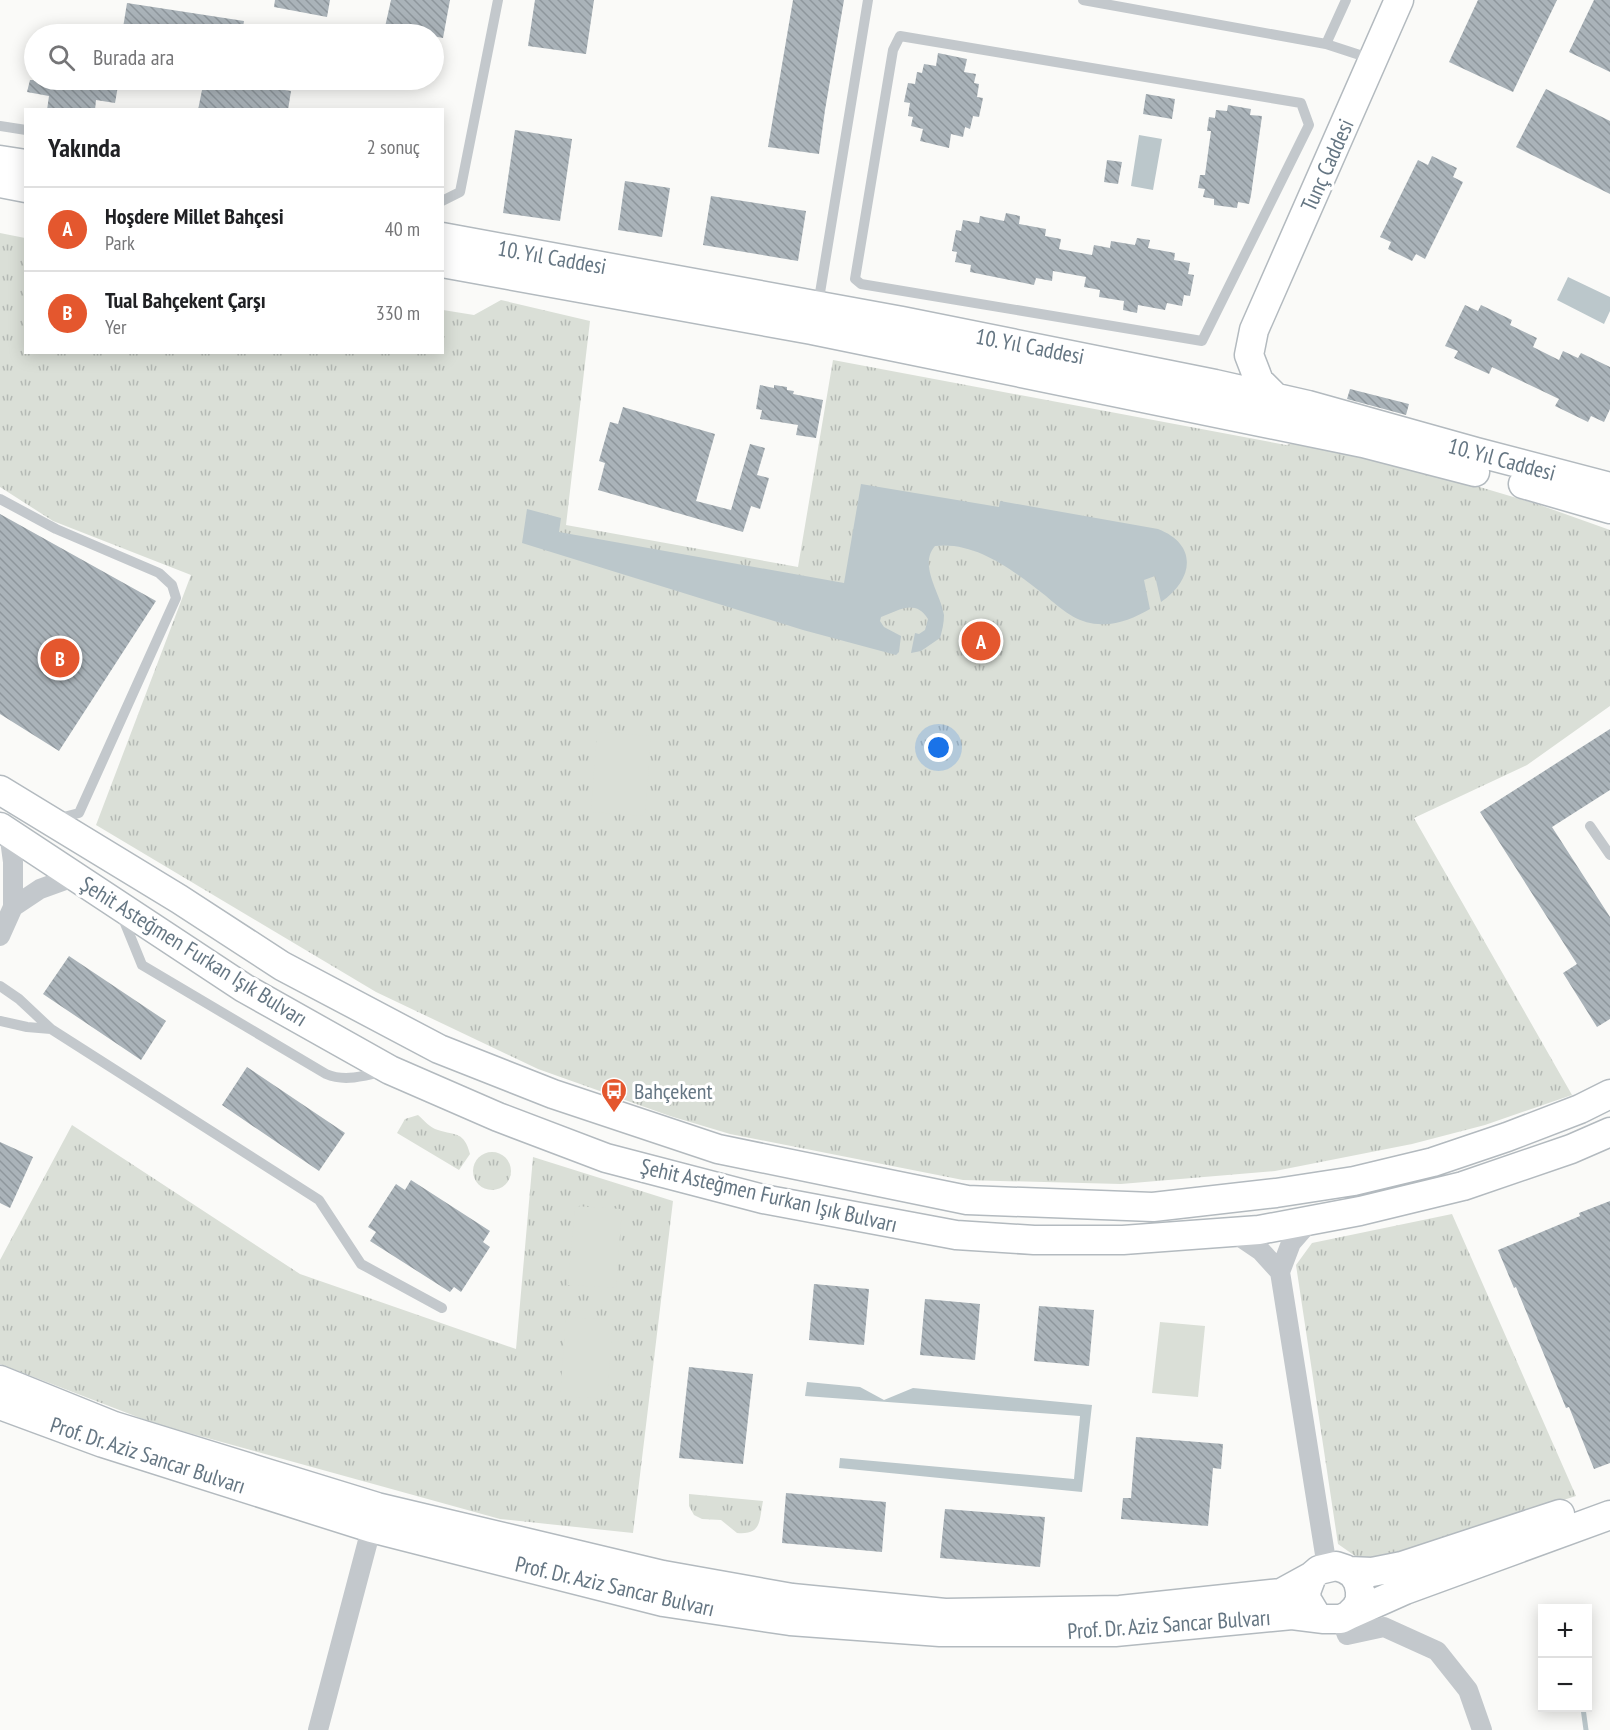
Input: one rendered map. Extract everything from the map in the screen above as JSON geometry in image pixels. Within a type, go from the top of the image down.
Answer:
[{"type":"street","name":"Tunç Caddesi","points":[[1215,384],[1254,330],[1399,0]]},
{"type":"street","points":[[0,160],[24,164]]},
{"type":"street","points":[[0,183],[24,188]]},
{"type":"street","name":"10. Yıl Caddesi","points":[[444,237],[598,273],[815,318],[1362,443],[1610,509]]},
{"type":"street","name":"10. Yıl Caddesi","points":[[444,263],[598,273]]},
{"type":"street","name":"10. Yıl Caddesi","points":[[815,318],[1215,384],[1274,396],[1610,487]]},
{"type":"street","name":"Tunç Caddesi","points":[[1254,330],[1249,355],[1259,381],[1274,396]]},
{"type":"street","name":"Şehit Asteğmen Furkan Işık Bulvarı","points":[[0,790],[179,899],[282,966],[439,1049],[553,1094],[718,1149],[967,1200],[1153,1207],[1276,1193],[1354,1181],[1432,1162],[1507,1137],[1580,1109],[1610,1094]]},
{"type":"street","points":[[0,936],[14,907],[13,836],[50,821]]},
{"type":"street","name":"Şehit Asteğmen Furkan Işık Bulvarı","points":[[13,836],[244,988],[390,1070],[498,1118],[606,1158],[763,1199],[956,1235],[1034,1240],[1112,1240],[1259,1230],[1360,1211],[1462,1186],[1571,1149],[1610,1132]]},
{"type":"street","points":[[14,907],[40,889],[76,876]]},
{"type":"street","points":[[1311,1220],[1291,1243],[1280,1272],[1330,1571]]},
{"type":"street","points":[[1233,1232],[1261,1251],[1280,1272]]},
{"type":"street","name":"Prof. Dr. Aziz Sancar Bulvarı","points":[[0,1380],[114,1426],[374,1518],[792,1598],[945,1612],[1120,1610],[1281,1593],[1330,1571],[1372,1572],[1402,1566],[1610,1497]]},
{"type":"street","name":"Prof. Dr. Aziz Sancar Bulvarı","points":[[0,1405],[103,1443],[374,1518],[663,1602],[790,1621],[940,1632],[1115,1632],[1292,1615],[1338,1618]]},
{"type":"street","points":[[1330,1571],[1306,1592],[1307,1600],[1316,1615],[1338,1618],[1406,1590],[1610,1515]]},
{"type":"street","points":[[318,1730],[374,1518]]},
{"type":"street","points":[[1330,1571],[1358,1582],[1360,1591],[1356,1608],[1338,1618]]},
{"type":"street","points":[[1338,1618],[1347,1635],[1384,1627],[1437,1651],[1468,1690],[1482,1730]]},
{"type":"lane","points":[[444,200],[460,192],[498,0]]},
{"type":"lane","points":[[815,318],[868,0]]},
{"type":"lane","points":[[1083,0],[1326,44],[1374,59]]},
{"type":"lane","points":[[1326,44],[1346,0]]},
{"type":"lane","points":[[900,36],[1301,103],[1309,125],[1202,341],[861,284],[855,279],[893,50],[900,36]]},
{"type":"lane","points":[[0,126],[24,130]]},
{"type":"lane","points":[[0,499],[56,529],[159,573],[172,585],[176,598],[79,813],[50,821]]},
{"type":"lane","points":[[1590,826],[1610,855]]},
{"type":"lane","points":[[116,902],[142,965],[326,1074],[338,1079],[350,1079],[390,1070]]},
{"type":"lane","points":[[0,986],[20,999],[51,1029],[319,1200],[361,1264],[442,1308]]},
{"type":"lane","points":[[0,1021],[27,1028],[51,1029]]},
{"type":"green space","points":[[0,233],[24,238],[24,354],[444,354],[444,310],[474,315],[501,300],[590,321],[566,525],[798,567],[833,360],[1286,445],[1315,438],[1537,504],[1610,530],[1610,706],[1527,765],[1414,818],[1572,1095],[1485,1125],[1412,1144],[1275,1171],[1121,1184],[963,1180],[730,1134],[670,1116],[538,1069],[376,992],[96,825],[191,575],[53,521],[0,487]]},
{"type":"green space","points":[[597,732],[651,736],[645,816],[591,812]]},
{"type":"green space","points":[[418,1115],[432,1128],[458,1136],[465,1141],[470,1154],[459,1170],[397,1133],[405,1119]]},
{"type":"green space","points":[[72,1125],[300,1274],[516,1349],[533,1157],[673,1201],[633,1533],[500,1519],[153,1423],[0,1364],[0,1260]]},
{"type":"green space","points":[[492,1152],[506,1157],[511,1171],[506,1185],[492,1190],[478,1185],[473,1171],[478,1157]]},
{"type":"green space","points":[[575,1206],[622,1209],[616,1288],[568,1285]]},
{"type":"green space","points":[[1452,1214],[1576,1496],[1365,1563],[1338,1544],[1296,1265],[1312,1243]]},
{"type":"green space","points":[[566,1317],[613,1320],[607,1399],[560,1396]]},
{"type":"green space","points":[[1160,1322],[1205,1326],[1198,1397],[1152,1393]]},
{"type":"green space","points":[[689,1494],[763,1501],[758,1525],[751,1532],[737,1533],[721,1520],[702,1519],[694,1515],[689,1506]]},
{"type":"shaded area","points":[[1139,135],[1162,139],[1153,190],[1131,186]]},
{"type":"shaded area","points":[[1568,277],[1610,297],[1610,311],[1604,324],[1557,300]]},
{"type":"shaded area","points":[[861,484],[999,507],[1000,501],[1158,529],[1180,544],[1187,563],[1185,573],[1180,584],[1161,602],[1155,576],[1144,580],[1150,609],[1125,621],[1098,624],[1083,621],[1070,614],[995,560],[966,548],[935,546],[930,554],[929,562],[932,580],[944,615],[940,638],[921,651],[911,653],[915,633],[919,634],[925,630],[928,619],[923,613],[918,609],[906,608],[881,617],[880,621],[884,627],[901,636],[899,652],[896,655],[803,630],[522,543],[527,509],[561,518],[559,532],[844,583]]},
{"type":"shaded area","points":[[807,1382],[860,1387],[884,1400],[913,1388],[1092,1405],[1082,1492],[839,1468],[840,1458],[1074,1479],[1080,1416],[805,1396]]},
{"type":"building","points":[[275,0],[330,0],[327,17],[274,7]]},
{"type":"building","points":[[391,0],[450,0],[444,33],[444,24],[386,24]]},
{"type":"building","points":[[535,0],[594,0],[586,54],[528,46]]},
{"type":"building","points":[[793,0],[844,0],[819,154],[768,147]]},
{"type":"building","points":[[1478,0],[1557,0],[1513,92],[1449,62]]},
{"type":"building","points":[[1594,0],[1610,0],[1610,72],[1569,52]]},
{"type":"building","points":[[127,3],[244,21],[244,24],[124,24]]},
{"type":"building","points":[[938,53],[967,59],[964,72],[976,74],[974,83],[979,84],[977,97],[983,98],[979,117],[973,116],[970,129],[965,127],[963,137],[951,134],[949,148],[920,141],[923,129],[911,126],[913,117],[908,116],[910,103],[904,102],[908,83],[915,84],[917,72],[922,73],[924,64],[936,66]]},
{"type":"building","points":[[1546,89],[1610,121],[1610,194],[1516,147]]},
{"type":"building","points":[[28,90],[117,90],[115,103],[96,100],[95,108],[47,108],[49,96],[27,92]]},
{"type":"building","points":[[202,90],[291,91],[288,108],[198,108]]},
{"type":"building","points":[[1146,94],[1175,99],[1172,119],[1143,114]]},
{"type":"building","points":[[1228,105],[1251,109],[1250,115],[1262,116],[1249,204],[1238,202],[1237,208],[1214,205],[1214,199],[1203,197],[1205,189],[1198,188],[1200,175],[1205,175],[1211,131],[1207,131],[1209,117],[1215,118],[1216,110],[1227,111]]},
{"type":"building","points":[[515,130],[572,139],[560,221],[503,213]]},
{"type":"building","points":[[1432,156],[1457,168],[1453,177],[1463,182],[1425,259],[1416,254],[1412,261],[1388,249],[1391,242],[1380,237],[1418,160],[1428,165]]},
{"type":"building","points":[[1107,160],[1122,162],[1118,184],[1104,182]]},
{"type":"building","points":[[625,181],[670,188],[662,237],[618,230]]},
{"type":"building","points":[[711,196],[806,211],[798,261],[703,245]]},
{"type":"building","points":[[1006,213],[1020,216],[1019,224],[1046,229],[1045,236],[1061,239],[1059,249],[1092,255],[1094,245],[1110,248],[1111,241],[1135,245],[1137,238],[1150,240],[1148,248],[1175,253],[1174,260],[1190,263],[1188,274],[1194,275],[1190,296],[1184,295],[1182,306],[1167,303],[1165,310],[1138,305],[1137,313],[1123,310],[1124,301],[1099,297],[1100,290],[1084,287],[1086,277],[1053,271],[1052,281],[1036,278],[1034,285],[970,272],[971,265],[955,262],[957,252],[952,251],[956,230],[961,231],[963,220],[979,223],[980,216],[1004,221]]},
{"type":"building","points":[[1465,305],[1478,311],[1481,305],[1512,320],[1510,325],[1537,338],[1533,347],[1559,360],[1563,351],[1578,358],[1581,353],[1610,367],[1610,409],[1604,422],[1591,416],[1588,422],[1555,406],[1559,399],[1492,367],[1489,374],[1454,358],[1458,351],[1445,346]]},
{"type":"building","points":[[760,385],[774,388],[774,385],[787,387],[787,390],[794,391],[793,394],[823,400],[816,438],[796,435],[798,425],[760,419],[762,410],[756,409]]},
{"type":"building","points":[[1350,389],[1409,404],[1406,415],[1347,399]]},
{"type":"building","points":[[623,407],[715,434],[696,501],[731,510],[750,444],[765,448],[757,475],[769,478],[760,509],[751,506],[743,532],[598,490],[605,463],[599,461],[610,422],[618,424]]},
{"type":"building","points":[[0,514],[156,601],[59,751],[0,714]]},
{"type":"building","points":[[1610,729],[1610,790],[1552,827],[1610,917],[1610,1019],[1597,1027],[1563,973],[1577,964],[1480,812]]},
{"type":"building","points":[[69,956],[166,1021],[141,1060],[43,994]]},
{"type":"building","points":[[247,1067],[345,1133],[319,1171],[222,1105]]},
{"type":"building","points":[[0,1142],[33,1157],[10,1208],[0,1203]]},
{"type":"building","points":[[411,1180],[490,1231],[483,1242],[490,1247],[461,1292],[454,1287],[450,1292],[370,1241],[376,1232],[368,1227],[396,1184],[405,1190]]},
{"type":"building","points":[[1610,1201],[1610,1463],[1594,1469],[1569,1407],[1566,1408],[1516,1287],[1514,1288],[1498,1250]]},
{"type":"building","points":[[814,1284],[869,1289],[864,1345],[809,1340]]},
{"type":"building","points":[[925,1299],[980,1304],[975,1360],[920,1355]]},
{"type":"building","points":[[1039,1306],[1094,1310],[1089,1366],[1034,1361]]},
{"type":"building","points":[[689,1367],[753,1374],[743,1464],[679,1458]]},
{"type":"building","points":[[1136,1437],[1223,1444],[1221,1469],[1213,1468],[1208,1526],[1121,1519],[1123,1498],[1131,1498]]},
{"type":"building","points":[[786,1493],[886,1502],[882,1552],[782,1543]]},
{"type":"building","points":[[945,1509],[1045,1517],[1040,1567],[940,1558]]},
{"type":"waterway","points":[[1584,1712],[1586,1730]]},
{"type":"place","name":"Hoşdere Millet Bahçesi","points":[[981,641]]},
{"type":"place","name":"Tual Bahçekent Çarşı","points":[[60,658]]},
{"type":"place","name":"Bahçekent","points":[[614,1114]]}]
